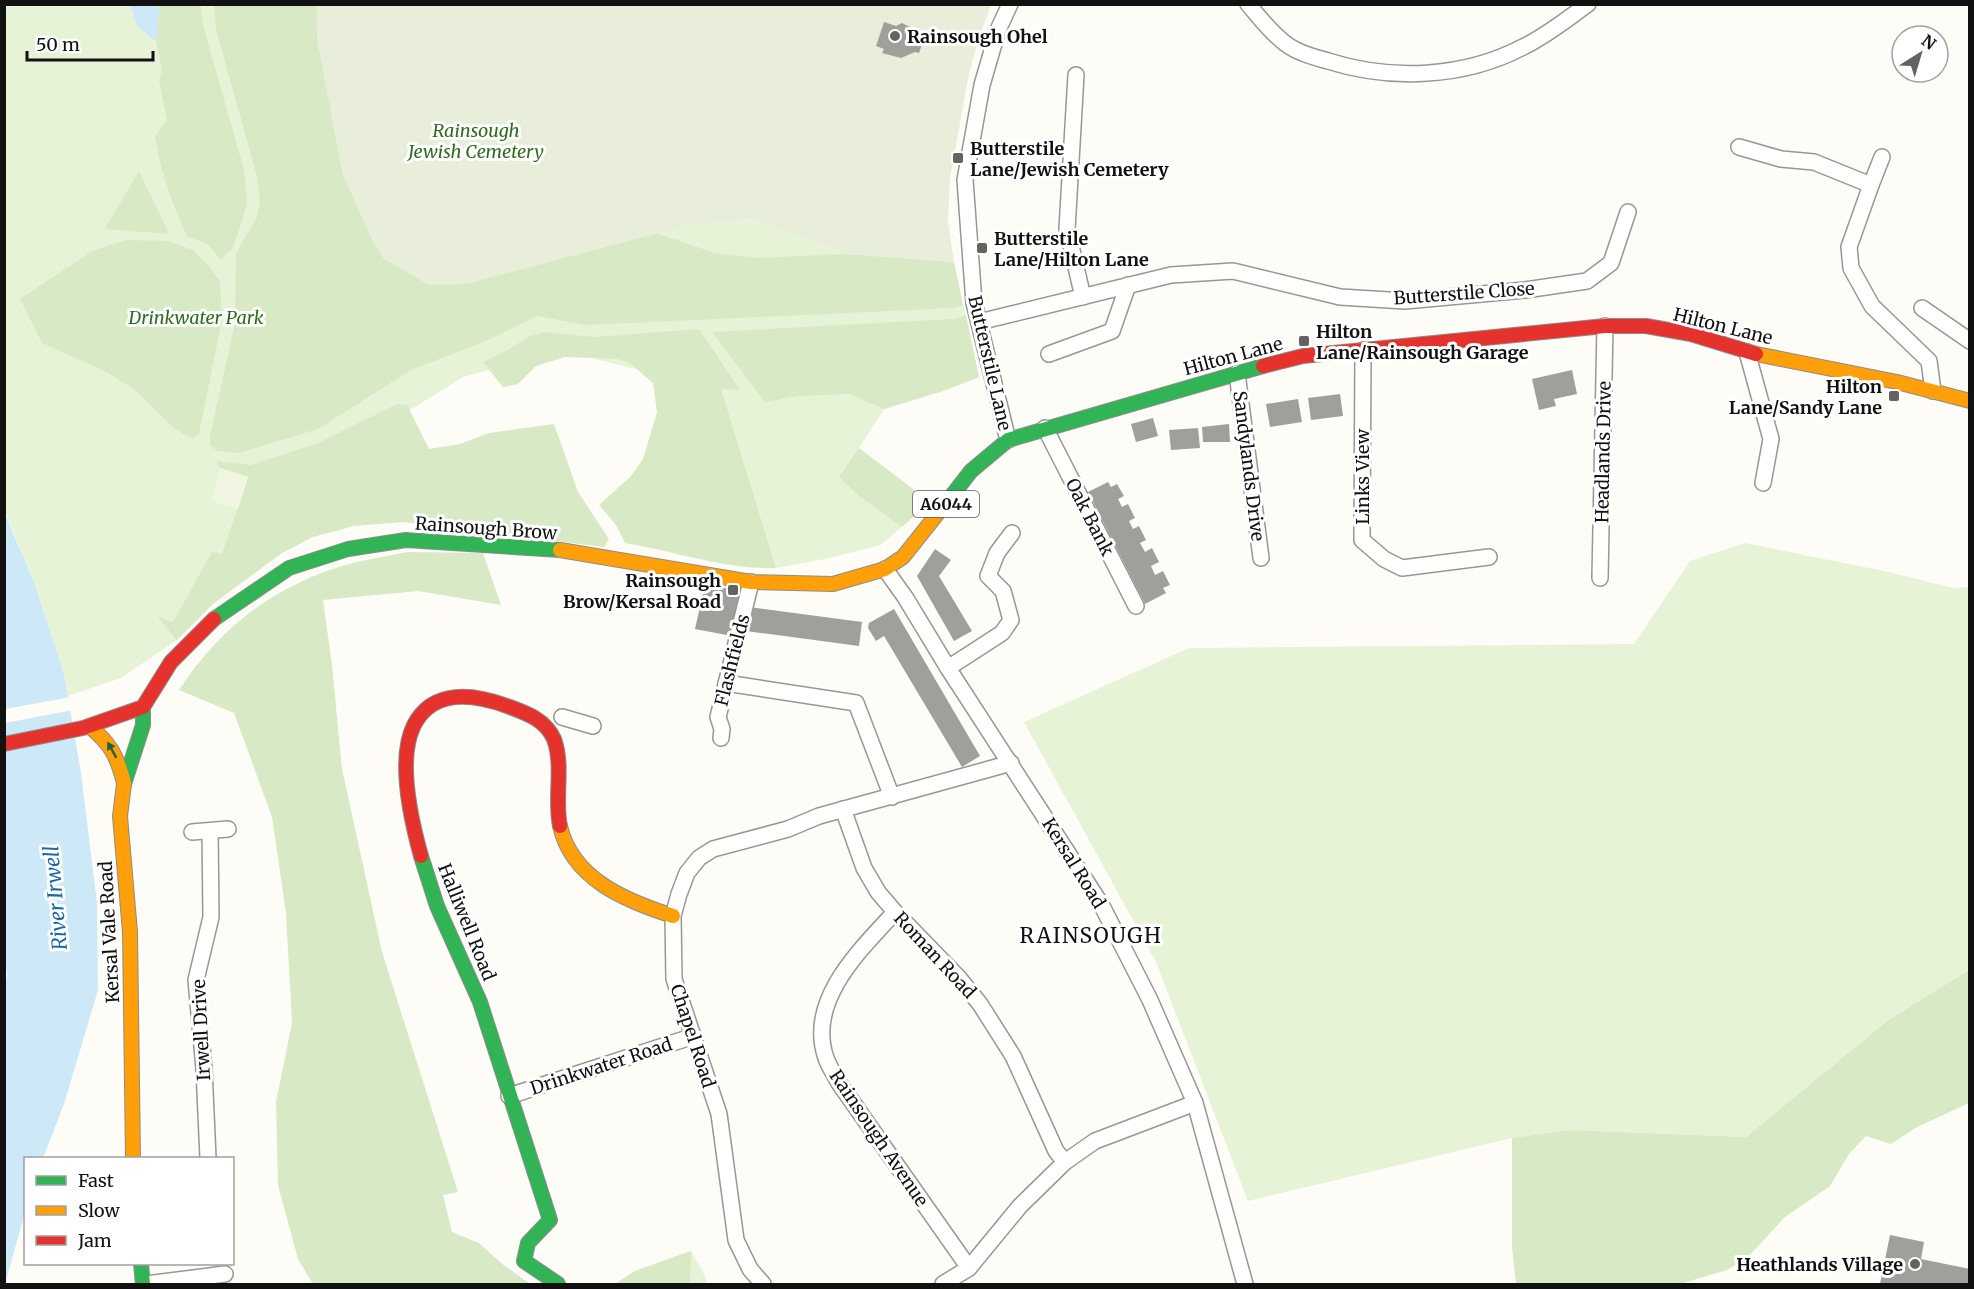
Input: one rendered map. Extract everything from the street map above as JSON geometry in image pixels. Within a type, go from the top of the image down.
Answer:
[{"type":"main road","name":"Hilton Lane","points":[[885,569],[903,557],[920,538],[970,471],[1008,440],[1236,373],[1303,356],[1605,326],[1646,326],[1690,334],[1747,352],[1934,391],[1970,401]]},
{"type":"main road","name":"Rainsough Brow","points":[[142,707],[171,662],[218,615],[289,568],[348,549],[406,540],[575,551],[751,582],[818,585],[860,577],[885,569]]},
{"type":"main road","name":"Halliwell Road","points":[[558,1284],[525,1260],[526,1244],[550,1220],[477,994],[437,906],[417,842],[410,807],[406,756],[412,730],[423,712],[441,699],[465,695],[477,696],[531,715],[545,725],[554,742],[558,758],[559,824],[570,853],[589,872],[617,894],[654,910],[673,915]]},
{"type":"main road","points":[[4,744],[89,726],[142,707]]},
{"type":"main road","name":"Kersal Vale Road","points":[[133,1157],[130,932],[120,816],[124,783],[143,725],[142,707]]},
{"type":"main road","points":[[89,726],[112,748],[118,759],[124,783]]},
{"type":"main road","points":[[141,1265],[145,1284]]},
{"type":"street","name":"Butterstile Lane","points":[[1008,440],[974,303],[965,180],[982,85],[998,30],[1010,4]]},
{"type":"street","points":[[1248,4],[1268,28],[1287,45],[1307,55],[1341,66],[1378,73],[1425,74],[1469,68],[1497,59],[1524,47],[1588,4]]},
{"type":"street","points":[[1076,75],[1082,98],[1067,230],[1083,297]]},
{"type":"street","points":[[1739,147],[1781,159],[1814,162],[1872,185]]},
{"type":"street","points":[[1882,157],[1849,246],[1851,268],[1872,306],[1929,361],[1934,391]]},
{"type":"street","name":"Butterstile Close","points":[[979,322],[1171,275],[1233,271],[1340,297],[1405,301],[1525,290],[1587,280],[1611,263],[1628,212]]},
{"type":"street","points":[[1049,354],[1112,331],[1128,285]]},
{"type":"street","points":[[1922,308],[1970,341]]},
{"type":"street","name":"Headlands Drive","points":[[1600,578],[1605,326]]},
{"type":"street","name":"Links View","points":[[1362,350],[1362,540],[1384,559],[1402,568],[1489,557]]},
{"type":"street","points":[[1747,352],[1771,440],[1763,483]]},
{"type":"street","name":"Sandylands Drive","points":[[1236,373],[1261,558]]},
{"type":"street","name":"Oak Bank","points":[[1045,428],[1136,606]]},
{"type":"street","points":[[948,668],[1002,633],[1011,620],[1004,591],[988,576],[997,553],[1012,532]]},
{"type":"street","name":"Kersal Road","points":[[885,569],[1101,904],[1150,1000],[1195,1103],[1245,1284]]},
{"type":"street","name":"Flashfields","points":[[721,738],[722,729],[718,717],[751,582]]},
{"type":"street","points":[[726,683],[856,703],[892,797]]},
{"type":"street","points":[[561,717],[593,726]]},
{"type":"street","name":"Chapel Road","points":[[763,1284],[750,1269],[736,1240],[719,1114],[674,980],[673,915],[687,873],[699,858],[713,849],[788,829],[843,809],[1011,763]]},
{"type":"street","name":"Roman Road","points":[[843,809],[864,868],[878,892],[944,961],[980,1004],[1013,1056],[1056,1151],[1065,1162]]},
{"type":"street","points":[[192,832],[228,830]]},
{"type":"street","name":"Irwell Drive","points":[[208,1157],[204,1070],[196,980],[211,917],[210,831]]},
{"type":"street","name":"Rainsough Avenue","points":[[895,912],[866,943],[832,989],[824,1012],[822,1032],[826,1058],[839,1083],[969,1268]]},
{"type":"street","name":"Drinkwater Road","points":[[509,1096],[694,1036]]},
{"type":"street","points":[[943,1284],[969,1268],[1020,1206],[1080,1150],[1095,1141],[1195,1103]]},
{"type":"street","points":[[145,1284],[226,1274]]},
{"type":"green space","name":"Drinkwater Park","points":[[5,5],[317,5],[317,38],[616,243],[682,227],[751,219],[847,254],[954,262],[979,377],[884,409],[859,448],[930,502],[881,545],[776,568],[720,389],[561,351],[463,377],[281,490],[177,640],[121,678],[68,696],[64,674],[34,582],[5,511]]},
{"type":"green space","points":[[157,5],[201,5],[203,25],[244,170],[247,203],[243,219],[232,249],[221,259],[207,244],[187,236],[160,163],[155,137],[167,119],[159,81],[162,70],[156,41],[159,9]]},
{"type":"green space","points":[[214,5],[317,5],[317,38],[343,175],[465,284],[656,233],[715,253],[756,258],[847,254],[954,262],[963,305],[955,308],[587,325],[537,316],[486,341],[411,370],[318,429],[239,453],[217,451],[210,445],[210,436],[235,323],[236,253],[257,217],[260,201],[257,177],[216,29]]},
{"type":"green space","name":"Rainsough Jewish Cemetery","points":[[317,5],[991,5],[969,73],[950,179],[948,221],[954,262],[847,254],[751,219],[682,227],[465,284],[429,285],[384,259],[373,242],[343,175],[317,37]]},
{"type":"green space","points":[[139,171],[169,234],[105,229]]},
{"type":"green space","points":[[127,240],[169,241],[193,250],[220,281],[222,320],[199,433],[192,439],[174,428],[136,391],[107,372],[42,343],[20,299],[94,250]]},
{"type":"green space","points":[[966,315],[979,377],[884,409],[849,394],[798,396],[765,402],[712,332],[953,319]]},
{"type":"green space","points":[[699,329],[740,390],[721,389],[776,568],[719,563],[625,543],[616,525],[599,505],[630,477],[643,459],[657,412],[653,383],[630,363],[617,359],[565,357],[536,366],[518,384],[503,387],[483,362],[528,337],[544,332],[594,337]]},
{"type":"green space","points":[[397,404],[407,405],[429,449],[460,444],[489,433],[554,424],[578,492],[609,539],[604,547],[403,522],[354,526],[313,537],[282,553],[213,604],[177,640],[157,616],[173,622],[212,552],[222,554],[248,477],[220,468],[216,461],[251,465],[318,443]]},
{"type":"green space","points":[[859,448],[930,502],[902,527],[859,496],[839,477]]},
{"type":"green space","points":[[220,468],[248,477],[238,509],[211,501]]},
{"type":"green space","points":[[1745,543],[1889,572],[1953,588],[1969,587],[1969,970],[1887,1021],[1746,1137],[1569,1130],[1512,1138],[1248,1201],[1156,962],[1024,722],[1189,648],[1634,644],[1690,561]]},
{"type":"green space","points":[[408,552],[483,553],[501,605],[418,591],[323,600],[342,769],[382,952],[458,1192],[443,1195],[452,1232],[479,1243],[501,1263],[530,1284],[313,1284],[298,1259],[278,1185],[276,1102],[292,1023],[286,913],[272,817],[234,713],[179,690],[213,646],[252,611],[274,596],[322,573],[356,562]]},
{"type":"green space","points":[[1969,970],[1969,1103],[1917,1127],[1891,1144],[1866,1136],[1849,1154],[1830,1186],[1785,1217],[1747,1258],[1727,1270],[1680,1284],[1516,1284],[1512,1247],[1512,1138],[1569,1130],[1746,1137],[1887,1021]]},
{"type":"green space","points":[[691,1251],[706,1278],[706,1284],[615,1284],[635,1271]]},
{"type":"green space","points":[[691,1251],[690,1284],[615,1284],[635,1271]]},
{"type":"water","points":[[130,5],[157,5],[159,9],[156,41],[138,27]]},
{"type":"water","name":"River Irwell","points":[[4,511],[34,582],[64,674],[81,773],[97,903],[98,990],[64,1104],[43,1157],[24,1157],[24,1216],[5,1284],[4,996],[7,975],[4,951]]},
{"type":"pier","points":[[71,697],[73,710],[5,723],[5,709]]},
{"type":"building","name":"Rainsough Ohel","points":[[884,22],[896,26],[902,23],[912,28],[910,32],[913,40],[922,44],[919,53],[915,52],[901,58],[882,53],[884,49],[876,46]]},
{"type":"building","points":[[1572,370],[1577,394],[1554,399],[1556,406],[1539,410],[1532,379]]},
{"type":"building","points":[[1340,394],[1343,416],[1311,420],[1308,398]]},
{"type":"building","points":[[1298,399],[1302,422],[1270,427],[1266,404]]},
{"type":"building","points":[[1153,418],[1158,436],[1136,442],[1131,424]]},
{"type":"building","points":[[1229,424],[1230,442],[1203,442],[1202,427]]},
{"type":"building","points":[[1198,428],[1200,448],[1171,450],[1169,430]]},
{"type":"building","points":[[1108,482],[1111,487],[1117,484],[1124,496],[1118,499],[1122,507],[1128,504],[1135,518],[1129,521],[1133,529],[1139,526],[1146,540],[1140,543],[1145,552],[1152,548],[1159,562],[1151,566],[1155,575],[1163,571],[1170,585],[1163,588],[1166,593],[1145,604],[1088,492]]},
{"type":"building","points":[[935,549],[951,560],[939,576],[972,631],[954,641],[917,576]]},
{"type":"building","points":[[705,584],[741,591],[732,636],[695,629]]},
{"type":"building","points":[[749,607],[862,622],[859,646],[746,631]]},
{"type":"building","points":[[894,609],[980,756],[962,767],[884,636],[876,641],[868,628],[869,623]]},
{"type":"building","name":"Heathlands Village","points":[[1890,1235],[1924,1242],[1921,1259],[1970,1269],[1970,1284],[1880,1284]]},
{"type":"traffic: fast","points":[[950,498],[971,471],[1008,440],[1263,366]]},
{"type":"traffic: fast","points":[[214,619],[289,568],[348,549],[406,540],[560,550]]},
{"type":"traffic: fast","points":[[124,784],[143,725],[143,707]]},
{"type":"traffic: fast","points":[[421,856],[437,906],[480,1002],[550,1220],[528,1243],[524,1261],[558,1284]]},
{"type":"traffic: fast","points":[[141,1265],[143,1284]]},
{"type":"traffic: slow","points":[[1756,354],[1897,382],[1970,401]]},
{"type":"traffic: slow","points":[[560,550],[751,582],[833,584],[885,569],[903,557],[950,498]]},
{"type":"traffic: slow","points":[[89,726],[112,751],[124,783]]},
{"type":"traffic: slow","points":[[124,784],[120,816],[130,932],[133,1157]]},
{"type":"traffic: slow","points":[[560,826],[566,844],[589,874],[620,895],[673,916]]},
{"type":"traffic: jam","points":[[1263,366],[1303,356],[1605,326],[1646,326],[1691,334],[1756,354]]},
{"type":"traffic: jam","points":[[4,744],[83,728],[143,707],[171,662],[214,619]]},
{"type":"traffic: jam","points":[[421,856],[407,790],[409,739],[422,713],[432,705],[455,697],[494,702],[528,714],[546,726],[554,739],[557,750],[560,826]]},
{"type":"place","name":"Rainsough Ohel","points":[[895,36]]},
{"type":"place","name":"Butterstile Lane/Jewish Cemetery","points":[[958,158]]},
{"type":"place","name":"Butterstile Lane/Hilton Lane","points":[[982,248]]},
{"type":"place","name":"Hilton Lane/Rainsough Garage","points":[[1304,341]]},
{"type":"place","name":"Hilton Lane/Sandy Lane","points":[[1894,396]]},
{"type":"place","name":"Rainsough Brow/Kersal Road","points":[[733,590]]},
{"type":"place","name":"Heathlands Village","points":[[1915,1264]]},
{"type":"district","name":"RAINSOUGH","points":[[1091,935]]}]
